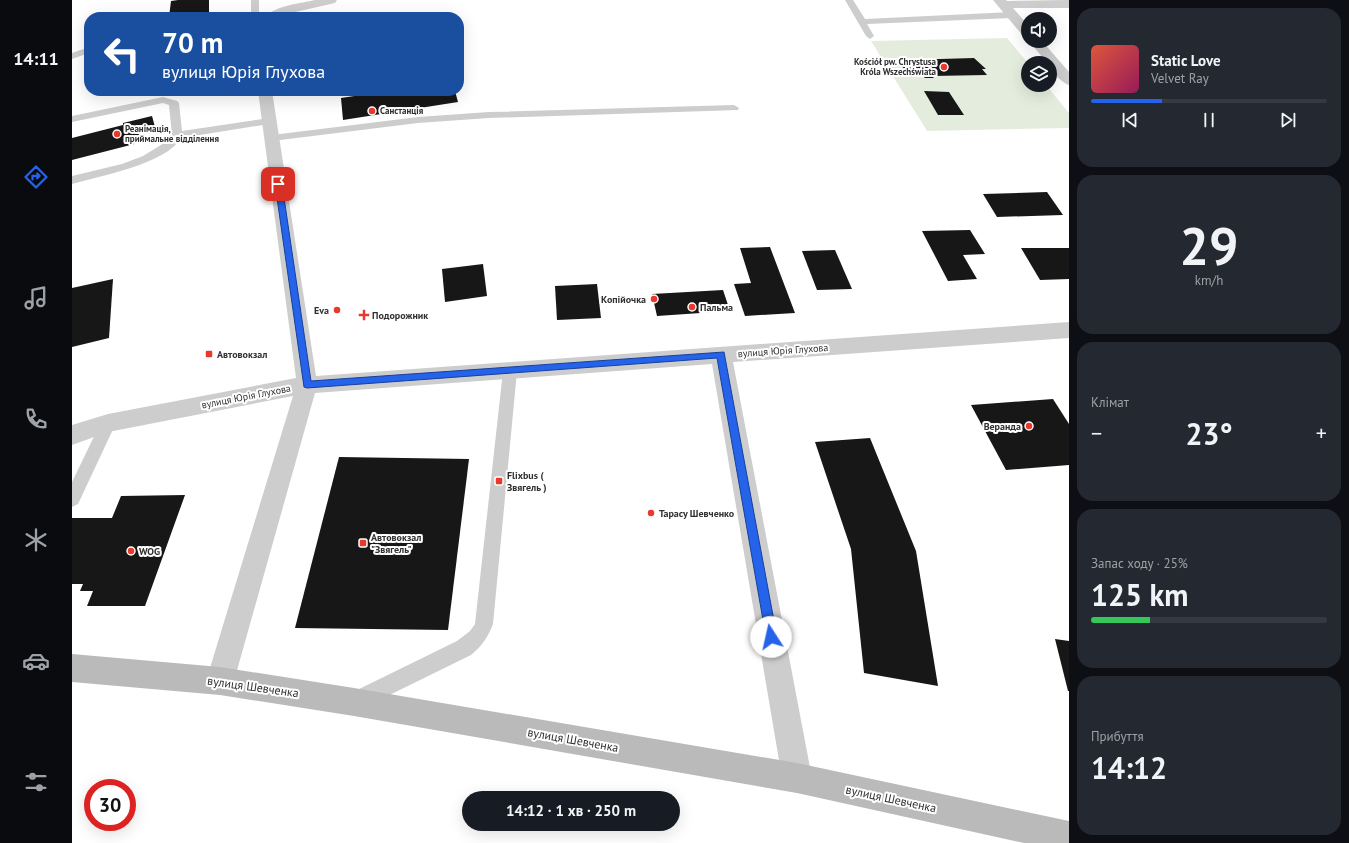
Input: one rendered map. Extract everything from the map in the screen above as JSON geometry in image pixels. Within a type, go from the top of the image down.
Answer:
[{"type":"main road","name":"вулиця Шевченка","points":[[72,668],[220,681],[354,702],[797,778],[1069,837]]},
{"type":"street","points":[[283,12],[331,0]]},
{"type":"street","points":[[1002,2],[1069,4]]},
{"type":"street","points":[[1002,2],[1021,25]]},
{"type":"street","points":[[1041,48],[1069,81]]},
{"type":"street","points":[[220,681],[307,385],[265,96]]},
{"type":"street","name":"вулиця Юрія Глухова","points":[[72,435],[108,423],[307,385],[1069,330]]},
{"type":"street","points":[[721,354],[797,778]]},
{"type":"lane","points":[[255,0],[255,12]]},
{"type":"lane","points":[[849,0],[870,36]]},
{"type":"lane","points":[[862,22],[1012,15]]},
{"type":"lane","points":[[72,56],[84,52]]},
{"type":"lane","points":[[72,119],[163,100],[174,103],[177,135],[173,142],[147,158],[125,167],[72,180]]},
{"type":"lane","points":[[177,135],[497,115],[734,108]]},
{"type":"lane","points":[[354,702],[464,648],[481,633],[484,624],[510,371]]},
{"type":"lane","points":[[72,499],[108,423]]},
{"type":"green space","points":[[1007,38],[1022,56],[1021,92],[1052,92],[1069,113],[1069,128],[927,131],[871,41]]},
{"type":"building","points":[[209,0],[209,12],[170,12],[171,1]]},
{"type":"building","name":"Kościół pw. Chrystusa Króla Wszechświata","points":[[974,58],[986,69],[982,69],[987,75],[932,76],[934,78],[925,78],[923,76],[917,76],[913,70],[904,69],[902,66],[909,64],[906,60]]},
{"type":"building","points":[[924,91],[949,92],[964,115],[938,115]]},
{"type":"building","name":"Санстанція","points":[[354,96],[456,96],[458,102],[343,120],[341,98]]},
{"type":"building","name":"Реанімація, приймальне відділення","points":[[152,116],[155,127],[144,129],[146,141],[72,160],[72,138]]},
{"type":"building","points":[[1047,192],[1063,215],[997,217],[983,194]]},
{"type":"building","points":[[970,230],[985,254],[963,255],[977,279],[948,281],[922,231]]},
{"type":"building","points":[[770,247],[795,313],[745,316],[734,284],[751,283],[740,248]]},
{"type":"building","points":[[1021,248],[1069,248],[1069,279],[1040,280]]},
{"type":"building","points":[[835,250],[852,289],[817,290],[802,251]]},
{"type":"building","points":[[483,264],[487,296],[445,302],[442,269]]},
{"type":"building","points":[[113,279],[109,338],[72,347],[72,288]]},
{"type":"building","points":[[597,284],[601,318],[557,320],[555,286]]},
{"type":"building","points":[[723,290],[730,311],[657,316],[652,294]]},
{"type":"building","points":[[1053,399],[1069,424],[1069,465],[1006,470],[971,405]]},
{"type":"building","points":[[870,438],[916,551],[938,686],[864,673],[851,549],[815,442]]},
{"type":"building","name":"Автовокзал \"Звягель\"","points":[[339,457],[469,459],[448,630],[295,628]]},
{"type":"building","name":"WOG","points":[[185,495],[145,606],[87,606],[93,591],[80,591],[83,584],[72,584],[72,518],[112,518],[121,496]]},
{"type":"building","points":[[1055,639],[1069,641],[1069,691],[1068,691]]},
{"type":"place","name":"Kościół pw. Chrystusa Króla Wszechświata","points":[[944,67]]},
{"type":"place","name":"Санстанція","points":[[372,111]]},
{"type":"place","name":"Реанімація, приймальне відділення","points":[[117,134]]},
{"type":"place","name":"Копійочка","points":[[654,299]]},
{"type":"place","name":"Пальма","points":[[692,307]]},
{"type":"place","name":"Eva","points":[[337,310]]},
{"type":"place","name":"Подорожник","points":[[364,315]]},
{"type":"place","name":"Автовокзал","points":[[209,354]]},
{"type":"place","name":"Веранда","points":[[1029,426]]},
{"type":"place","name":"Flixbus ( Звягель )","points":[[499,481]]},
{"type":"place","name":"Тарасу Шевченко","points":[[651,513]]},
{"type":"place","name":"Автовокзал \"Звягель\"","points":[[363,543]]},
{"type":"place","name":"WOG","points":[[131,551]]},
{"type":"route","points":[[278,184],[307,385],[721,354],[771,637]]}]
